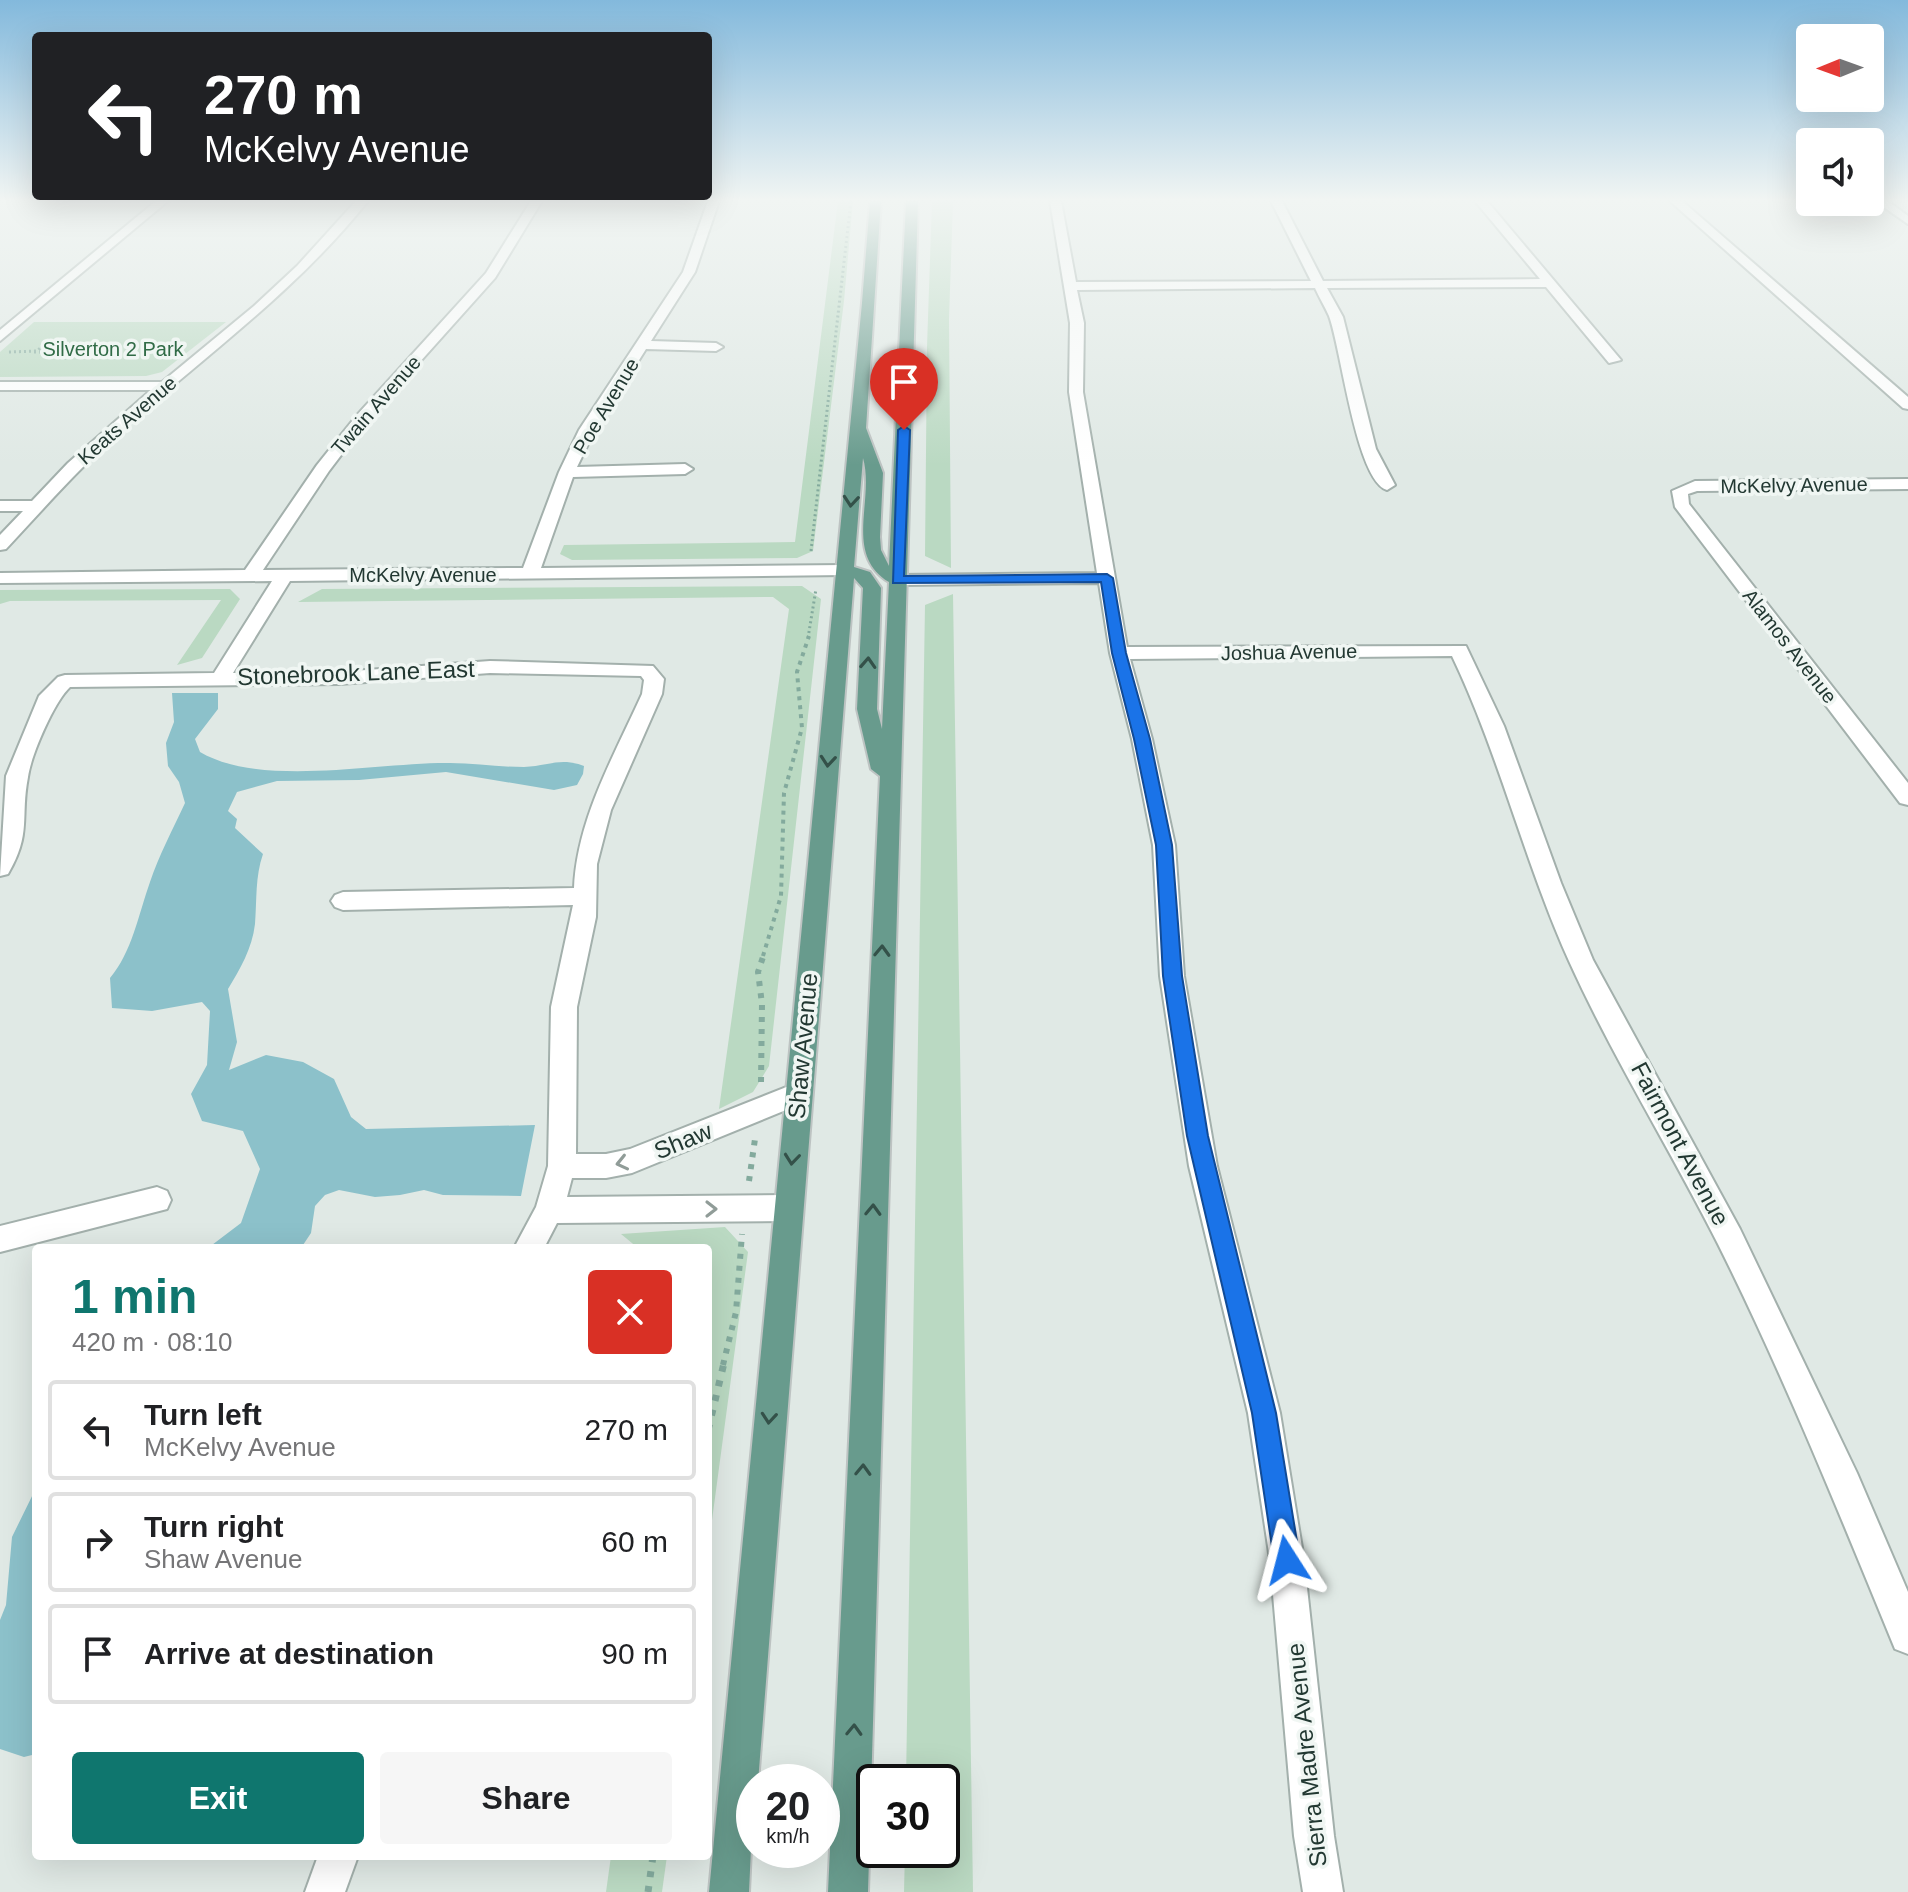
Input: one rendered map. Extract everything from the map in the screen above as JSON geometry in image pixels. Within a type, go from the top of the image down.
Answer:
[{"type":"main road","name":"Shaw Avenue","points":[[729,1892],[868,289]]},
{"type":"main road","points":[[848,1892],[887,795],[909,289]]},
{"type":"main road","points":[[858,421],[876,475],[872,555],[881,570],[898,580]]},
{"type":"main road","points":[[845,570],[864,576],[872,588],[867,709],[887,795]]},
{"type":"street","points":[[0,337],[57,289]]},
{"type":"street","name":"Keats Avenue","points":[[0,545],[120,423],[280,289]]},
{"type":"street","name":"Twain Avenue","points":[[250,576],[352,431],[478,289]]},
{"type":"street","name":"Poe Avenue","points":[[530,574],[567,472],[587,430],[678,289]]},
{"type":"street","name":"Sierra Madre Avenue","points":[[1072,289],[1077,323],[1076,392],[1119,653],[1142,739],[1164,845],[1172,976],[1203,1166],[1264,1413],[1287,1560],[1314,1836],[1323,1892]]},
{"type":"street","points":[[1322,289],[1343,340],[1368,449],[1387,485]]},
{"type":"street","points":[[1554,289],[1614,360]]},
{"type":"street","points":[[1776,289],[1908,405]]},
{"type":"street","points":[[644,345],[716,347]]},
{"type":"street","points":[[0,386],[165,386]]},
{"type":"street","points":[[567,472],[685,469]]},
{"type":"street","name":"McKelvy Avenue","points":[[1680,491],[1695,486],[1908,484]]},
{"type":"street","name":"Alamos Avenue","points":[[1680,491],[1681,504],[1908,798]]},
{"type":"street","points":[[0,506],[36,506]]},
{"type":"street","name":"McKelvy Avenue","points":[[0,578],[845,570]]},
{"type":"street","points":[[220,679],[284,576]]},
{"type":"street","points":[[898,580],[1107,578]]},
{"type":"street","name":"Joshua Avenue","points":[[1119,653],[1459,650]]},
{"type":"street","name":"Fairmont Avenue","points":[[1459,650],[1509,764],[1538,852],[1581,960],[1729,1236],[1786,1354],[1908,1636]]},
{"type":"street","name":"Stonebrook Lane East","points":[[0,868],[10,851],[15,829],[17,776],[49,696],[65,681],[339,678],[490,667],[646,670],[654,679],[652,694],[600,810],[586,864],[585,896]]},
{"type":"street","points":[[343,901],[585,896],[584,917],[564,1007],[562,1166],[549,1210],[531,1244]]},
{"type":"street","name":"Shaw","points":[[562,1166],[606,1166],[632,1161],[799,1093]]},
{"type":"street","points":[[0,1239],[157,1200]]},
{"type":"street","points":[[549,1210],[787,1208]]},
{"type":"street","points":[[325,1892],[337,1860]]},
{"type":"path","points":[[810,557],[841,289]]},
{"type":"path","points":[[34,352],[50,339]]},
{"type":"path","points":[[0,352],[59,352],[60,358],[69,358],[84,350],[79,348]]},
{"type":"path","points":[[712,1413],[736,1312],[738,1257],[758,1110],[762,1004],[758,972],[781,896],[784,793],[802,728],[797,672],[810,634],[816,589]]},
{"type":"path","points":[[648,1892],[652,1860]]},
{"type":"green space","points":[[827,289],[845,289],[813,551],[797,558],[572,560],[560,554],[564,545],[795,542]]},
{"type":"green space","points":[[929,289],[950,289],[951,568],[925,556]]},
{"type":"green space","name":"Silverton 2 Park","points":[[34,322],[226,322],[162,372],[146,376],[0,377],[0,352]]},
{"type":"green space","points":[[802,586],[821,599],[769,1066],[753,1092],[719,1109],[789,609],[773,597],[298,602],[322,589]]},
{"type":"green space","points":[[230,589],[240,599],[202,658],[177,665],[221,600],[10,601],[0,604],[0,590]]},
{"type":"green space","points":[[953,594],[973,1892],[904,1892],[905,1868],[960,1868],[960,1764],[906,1764],[925,605]]},
{"type":"green space","points":[[725,1227],[748,1252],[712,1520],[712,1244],[633,1244],[621,1234]]},
{"type":"green space","points":[[610,1860],[666,1860],[662,1892],[606,1892]]},
{"type":"water","points":[[172,693],[218,693],[218,709],[195,739],[200,752],[225,763],[255,769],[321,771],[450,763],[524,767],[568,762],[584,766],[577,785],[554,790],[446,772],[359,780],[277,781],[237,792],[228,811],[237,819],[235,828],[263,854],[257,880],[251,942],[228,989],[237,1042],[229,1070],[266,1055],[303,1062],[334,1079],[351,1117],[366,1129],[535,1125],[521,1196],[443,1195],[424,1190],[375,1197],[339,1190],[325,1195],[315,1206],[311,1233],[304,1244],[213,1244],[241,1223],[260,1169],[243,1131],[202,1121],[191,1094],[207,1065],[210,1011],[202,1002],[152,1011],[112,1008],[110,978],[129,945],[154,872],[185,803],[179,782],[168,766],[166,743],[174,722]]},
{"type":"water","points":[[32,1496],[32,1755],[24,1757],[0,1749],[0,1620],[6,1605],[12,1537]]},
{"type":"route","points":[[904,430],[898,580],[1107,578],[1119,653],[1142,739],[1164,845],[1172,976],[1203,1166],[1264,1413],[1287,1560]]}]
